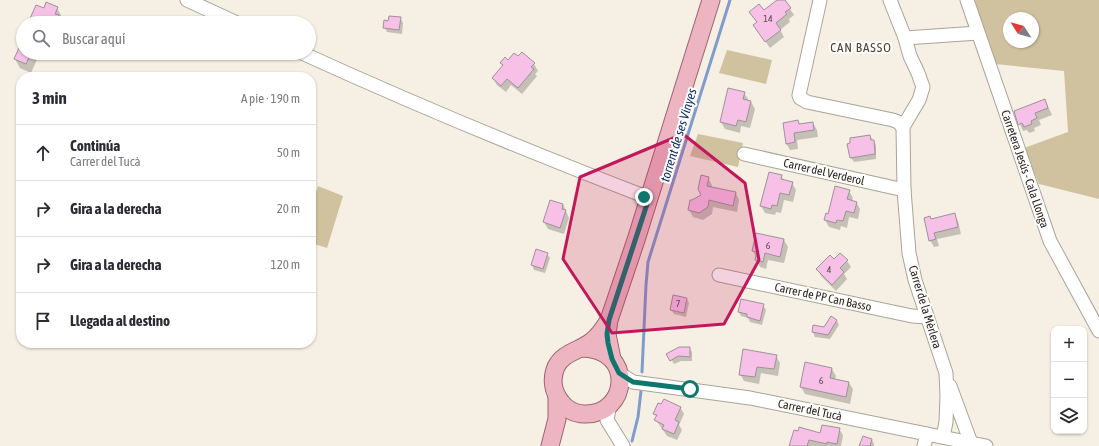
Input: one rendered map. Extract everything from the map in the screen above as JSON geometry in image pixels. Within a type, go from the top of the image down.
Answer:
[{"type":"main road","points":[[552,439],[562,423],[585,414],[602,411],[612,405],[620,381],[621,371],[607,334],[609,320],[711,0]]},
{"type":"main road","points":[[552,439],[557,419],[557,397],[554,387],[556,366],[562,358],[596,338],[609,320]]},
{"type":"main road","points":[[581,348],[592,348],[603,352],[621,371]]},
{"type":"main road","points":[[557,397],[567,408],[585,414]]},
{"type":"street","points":[[187,0],[222,16]]},
{"type":"street","points":[[820,0],[799,95],[800,98],[807,102],[893,120],[898,122],[903,127],[919,100],[923,88],[890,0]]},
{"type":"street","name":"Carretera Jesús - Cala Llonga","points":[[967,0],[1050,240],[1099,331]]},
{"type":"street","points":[[905,38],[978,33]]},
{"type":"street","points":[[316,59],[438,112],[649,198]]},
{"type":"street","name":"Carrer de la Mèrlera","points":[[903,127],[904,190],[909,253],[915,280],[946,373],[947,402],[946,422],[943,437]]},
{"type":"street","name":"Carrer del Verderol","points":[[744,154],[904,190]]},
{"type":"street","name":"Carrer de PP Can Basso","points":[[719,275],[912,316],[927,317]]},
{"type":"street","name":"Carrer del Tucà","points":[[621,371],[750,398],[926,440],[943,437],[986,446]]},
{"type":"street","points":[[946,373],[971,443]]},
{"type":"street","points":[[612,405],[623,446]]},
{"type":"highlighted area","points":[[683,134],[745,183],[759,260],[724,324],[612,333],[563,259],[580,177]]},
{"type":"shaded area","points":[[972,0],[1099,0],[1099,199],[1039,184],[1024,148],[1068,132],[1064,71],[995,64]]},
{"type":"shaded area","points":[[727,50],[772,60],[766,84],[719,73]]},
{"type":"shaded area","points":[[698,134],[743,143],[738,167],[690,156]]},
{"type":"shaded area","points":[[318,186],[343,196],[327,248],[316,245],[316,192]]},
{"type":"building","points":[[777,0],[785,0],[791,8],[785,12],[787,14],[776,23],[781,30],[765,42],[753,25],[757,22],[749,12],[759,4],[764,10]]},
{"type":"building","points":[[46,2],[58,7],[55,14],[59,16],[31,16],[36,5],[44,8]]},
{"type":"building","points":[[389,16],[401,17],[399,30],[383,28],[384,20],[388,21]]},
{"type":"building","points":[[522,52],[535,63],[531,67],[534,69],[518,88],[507,79],[501,86],[492,78],[503,65],[500,63],[505,57],[508,60],[514,53],[518,56]]},
{"type":"building","points":[[16,60],[28,60],[26,64]]},
{"type":"building","points":[[728,88],[745,92],[743,99],[751,101],[746,122],[738,120],[736,126],[720,122]]},
{"type":"building","points":[[1045,99],[1048,108],[1035,113],[1037,118],[1031,121],[1032,124],[1024,127],[1022,123],[1018,125],[1014,111]]},
{"type":"building","points":[[798,120],[799,124],[813,122],[814,130],[794,133],[795,142],[786,144],[783,123]]},
{"type":"building","points":[[870,135],[871,140],[874,140],[875,154],[850,158],[847,144],[850,143],[850,138]]},
{"type":"building","points":[[769,172],[782,175],[781,179],[793,182],[789,195],[780,193],[777,206],[772,205],[771,209],[760,206]]},
{"type":"building","points":[[701,175],[709,177],[707,186],[736,192],[733,206],[709,200],[708,207],[699,213],[688,210],[690,200],[701,195],[698,189]]},
{"type":"building","points":[[835,186],[850,190],[847,199],[857,202],[854,213],[846,211],[843,221],[837,220],[836,223],[824,220],[826,213],[828,214]]},
{"type":"building","points":[[550,200],[563,204],[562,209],[566,210],[560,228],[543,222]]},
{"type":"building","points":[[955,213],[958,227],[934,233],[936,239],[929,241],[924,218],[930,216],[931,219]]},
{"type":"building","points":[[756,233],[784,239],[780,257],[765,253],[763,262],[755,260],[757,252],[752,251]]},
{"type":"building","points":[[536,249],[548,253],[543,269],[531,265]]},
{"type":"building","points":[[840,253],[848,260],[840,268],[844,272],[832,285],[816,269],[830,255],[834,259]]},
{"type":"building","points":[[673,295],[687,298],[684,313],[670,310]]},
{"type":"building","points":[[741,299],[764,304],[760,321],[747,317],[747,314],[738,312]]},
{"type":"building","points":[[831,316],[837,320],[828,335],[812,332],[813,325],[824,327]]},
{"type":"building","points":[[679,347],[690,347],[690,357],[678,356],[670,361],[666,354]]},
{"type":"building","points":[[743,349],[777,355],[774,369],[757,367],[755,377],[739,375]]},
{"type":"building","points":[[805,362],[832,368],[830,378],[849,382],[846,397],[800,387]]},
{"type":"building","points":[[664,399],[681,407],[675,420],[679,422],[674,434],[662,429],[664,425],[654,420],[657,415],[653,414],[658,403],[661,404]]},
{"type":"building","points":[[822,425],[840,428],[837,444],[827,442],[827,444],[809,440],[807,446],[789,446],[794,430],[798,431],[799,427],[820,433]]},
{"type":"building","points":[[863,436],[872,439],[870,446],[859,446]]},
{"type":"waterway","name":"torrent de ses Vinyes","points":[[642,372],[648,262],[730,0]]},
{"type":"waterway","name":"torrent de ses Vinyes","points":[[632,441],[638,417],[641,391]]},
{"type":"district","name":"CAN BASSO","points":[[861,47]]},
{"type":"route","points":[[644,197],[649,198],[609,320],[607,334],[608,343],[612,359],[619,373],[633,382],[690,389]]}]
